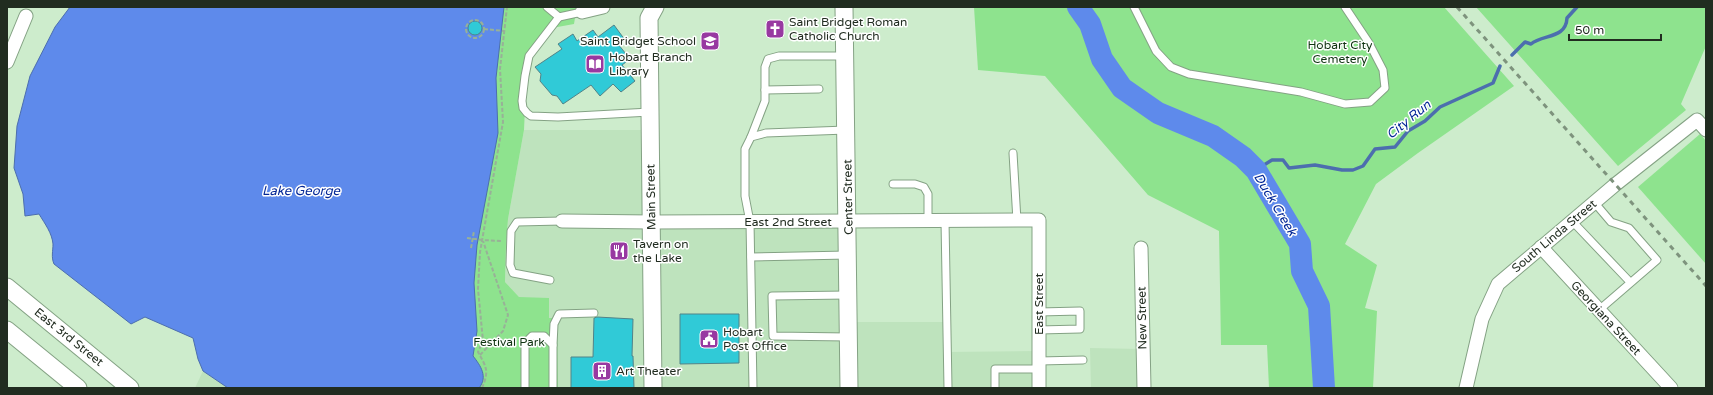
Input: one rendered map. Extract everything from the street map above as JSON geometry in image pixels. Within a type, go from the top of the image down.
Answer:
[{"type":"street","points":[[577,11],[603,7]]},
{"type":"street","name":"Main Street","points":[[652,388],[652,222],[649,18],[655,7]]},
{"type":"street","name":"Center Street","points":[[844,7],[849,388]]},
{"type":"street","points":[[7,62],[26,16]]},
{"type":"street","name":"South Linda Street","points":[[1466,388],[1482,319],[1498,284],[1594,202],[1697,120],[1706,130]]},
{"type":"street","name":"East 2nd Street","points":[[562,221],[848,222],[1039,220]]},
{"type":"street","name":"East Street","points":[[1039,220],[1039,388]]},
{"type":"street","name":"Georgiana Street","points":[[1541,247],[1671,388]]},
{"type":"street","name":"New Street","points":[[1141,248],[1144,388]]},
{"type":"street","name":"East 3rd Street","points":[[7,287],[130,388]]},
{"type":"street","points":[[7,330],[78,388]]},
{"type":"lane","points":[[547,7],[559,17]]},
{"type":"lane","points":[[1134,7],[1156,51],[1171,67],[1189,74],[1301,92],[1345,104],[1370,102],[1385,88],[1383,70],[1369,43],[1345,7]]},
{"type":"lane","points":[[577,11],[559,17],[530,56],[525,76],[522,101],[523,108],[526,113],[531,116],[558,117],[650,112]]},
{"type":"lane","points":[[753,388],[750,222],[745,196],[745,149],[765,101],[765,67],[768,59],[779,56],[845,56]]},
{"type":"lane","points":[[765,90],[819,89]]},
{"type":"lane","points":[[751,137],[766,133],[846,130]]},
{"type":"lane","points":[[1013,153],[1016,220]]},
{"type":"lane","points":[[893,184],[915,184],[924,187],[928,194],[928,221]]},
{"type":"lane","points":[[1594,202],[1611,222],[1628,228],[1657,260],[1599,310]]},
{"type":"lane","points":[[550,280],[513,273],[510,264],[511,231],[517,222],[562,221]]},
{"type":"lane","points":[[945,221],[948,388]]},
{"type":"lane","points":[[1572,221],[1630,282]]},
{"type":"lane","points":[[751,257],[848,255]]},
{"type":"lane","points":[[848,294],[772,296],[773,336],[849,337]]},
{"type":"lane","points":[[1039,312],[1080,311],[1080,329],[1039,330]]},
{"type":"lane","points":[[553,388],[554,324],[559,314],[594,313]]},
{"type":"lane","points":[[525,388],[526,343],[532,336],[544,336],[553,345]]},
{"type":"lane","points":[[995,388],[995,369],[1082,360]]},
{"type":"path","points":[[482,388],[487,376],[485,364],[478,352],[483,341],[478,289],[482,240],[503,122],[500,69],[507,7]]},
{"type":"path","points":[[474,20],[480,21],[484,29],[482,34],[476,37],[470,36],[466,28],[469,23],[474,20]]},
{"type":"path","points":[[484,29],[504,31]]},
{"type":"path","points":[[471,248],[474,231]]},
{"type":"path","points":[[468,238],[482,240],[511,240]]},
{"type":"path","points":[[480,355],[502,331],[508,315],[482,240]]},
{"type":"shaded area","points":[[524,130],[649,130],[651,388],[558,388],[557,319],[549,318],[519,297],[505,282],[508,219]]},
{"type":"shaded area","points":[[847,223],[848,388],[654,388],[653,224]]},
{"type":"shaded area","points":[[850,322],[945,322],[946,352],[1038,351],[1038,388],[851,388]]},
{"type":"shaded area","points":[[1090,348],[1141,349],[1142,388],[1091,388]]},
{"type":"shaded area","points":[[203,371],[228,388],[195,388]]},
{"type":"green space","name":"Festival Park","points":[[479,7],[575,7],[576,12],[574,24],[552,28],[530,57],[526,86],[524,130],[508,219],[506,244],[505,282],[519,297],[549,298],[549,318],[557,318],[558,388],[462,388]]},
{"type":"green space","name":"Hobart City Cemetery","points":[[974,7],[1444,7],[1514,86],[1376,184],[1345,244],[1377,265],[1365,308],[1377,311],[1373,388],[1269,388],[1267,345],[1221,345],[1219,231],[1148,195],[1045,76],[978,70]]},
{"type":"green space","points":[[1476,7],[1706,7],[1706,46],[1681,104],[1686,110],[1618,166]]},
{"type":"green space","points":[[1700,134],[1706,141],[1706,264],[1638,187]]},
{"type":"water","name":"Lake George","points":[[70,7],[504,7],[496,78],[498,133],[477,245],[474,283],[477,331],[473,356],[481,368],[483,376],[482,384],[479,388],[228,388],[203,371],[198,359],[193,338],[145,317],[131,324],[54,264],[52,256],[53,244],[50,232],[39,214],[25,216],[23,194],[14,168],[17,126],[30,76],[55,27]]},
{"type":"building","points":[[475,21],[480,23],[482,28],[480,33],[475,35],[470,33],[468,28],[470,23]]},
{"type":"building","name":"Hobart Branch Library","points":[[614,25],[625,40],[618,44],[630,59],[622,65],[635,81],[621,92],[613,84],[600,96],[591,85],[563,104],[557,96],[552,95],[540,81],[541,74],[535,67],[562,49],[558,44],[573,34],[577,41],[593,30],[598,37]]},
{"type":"building","name":"Hobart Post Office","points":[[680,314],[739,314],[739,363],[680,364]]},
{"type":"building","points":[[594,318],[633,319],[632,356],[634,388],[571,388],[571,357],[593,357]]},
{"type":"waterway","name":"Duck Creek","points":[[1078,7],[1090,24],[1102,59],[1122,88],[1158,113],[1213,136],[1243,157],[1256,170],[1300,244],[1302,271],[1319,306],[1324,388]]},
{"type":"waterway","name":"City Run","points":[[1512,55],[1525,42],[1531,44],[1563,30],[1566,25],[1567,18],[1577,7]]},
{"type":"waterway","name":"City Run","points":[[1256,170],[1272,160],[1283,160],[1289,168],[1315,165],[1342,170],[1353,170],[1363,166],[1375,149],[1395,147],[1408,131],[1425,121],[1440,107],[1493,83],[1500,66]]},
{"type":"railway","points":[[1457,7],[1706,286]]},
{"type":"place","name":"Saint Bridget Roman Catholic Church","points":[[775,29]]},
{"type":"place","name":"Saint Bridget School","points":[[710,41]]},
{"type":"place","name":"Hobart Branch Library","points":[[595,64]]},
{"type":"place","name":"Tavern on the Lake","points":[[619,251]]},
{"type":"place","name":"Hobart Post Office","points":[[709,339]]},
{"type":"place","name":"Art Theater","points":[[602,371]]}]
